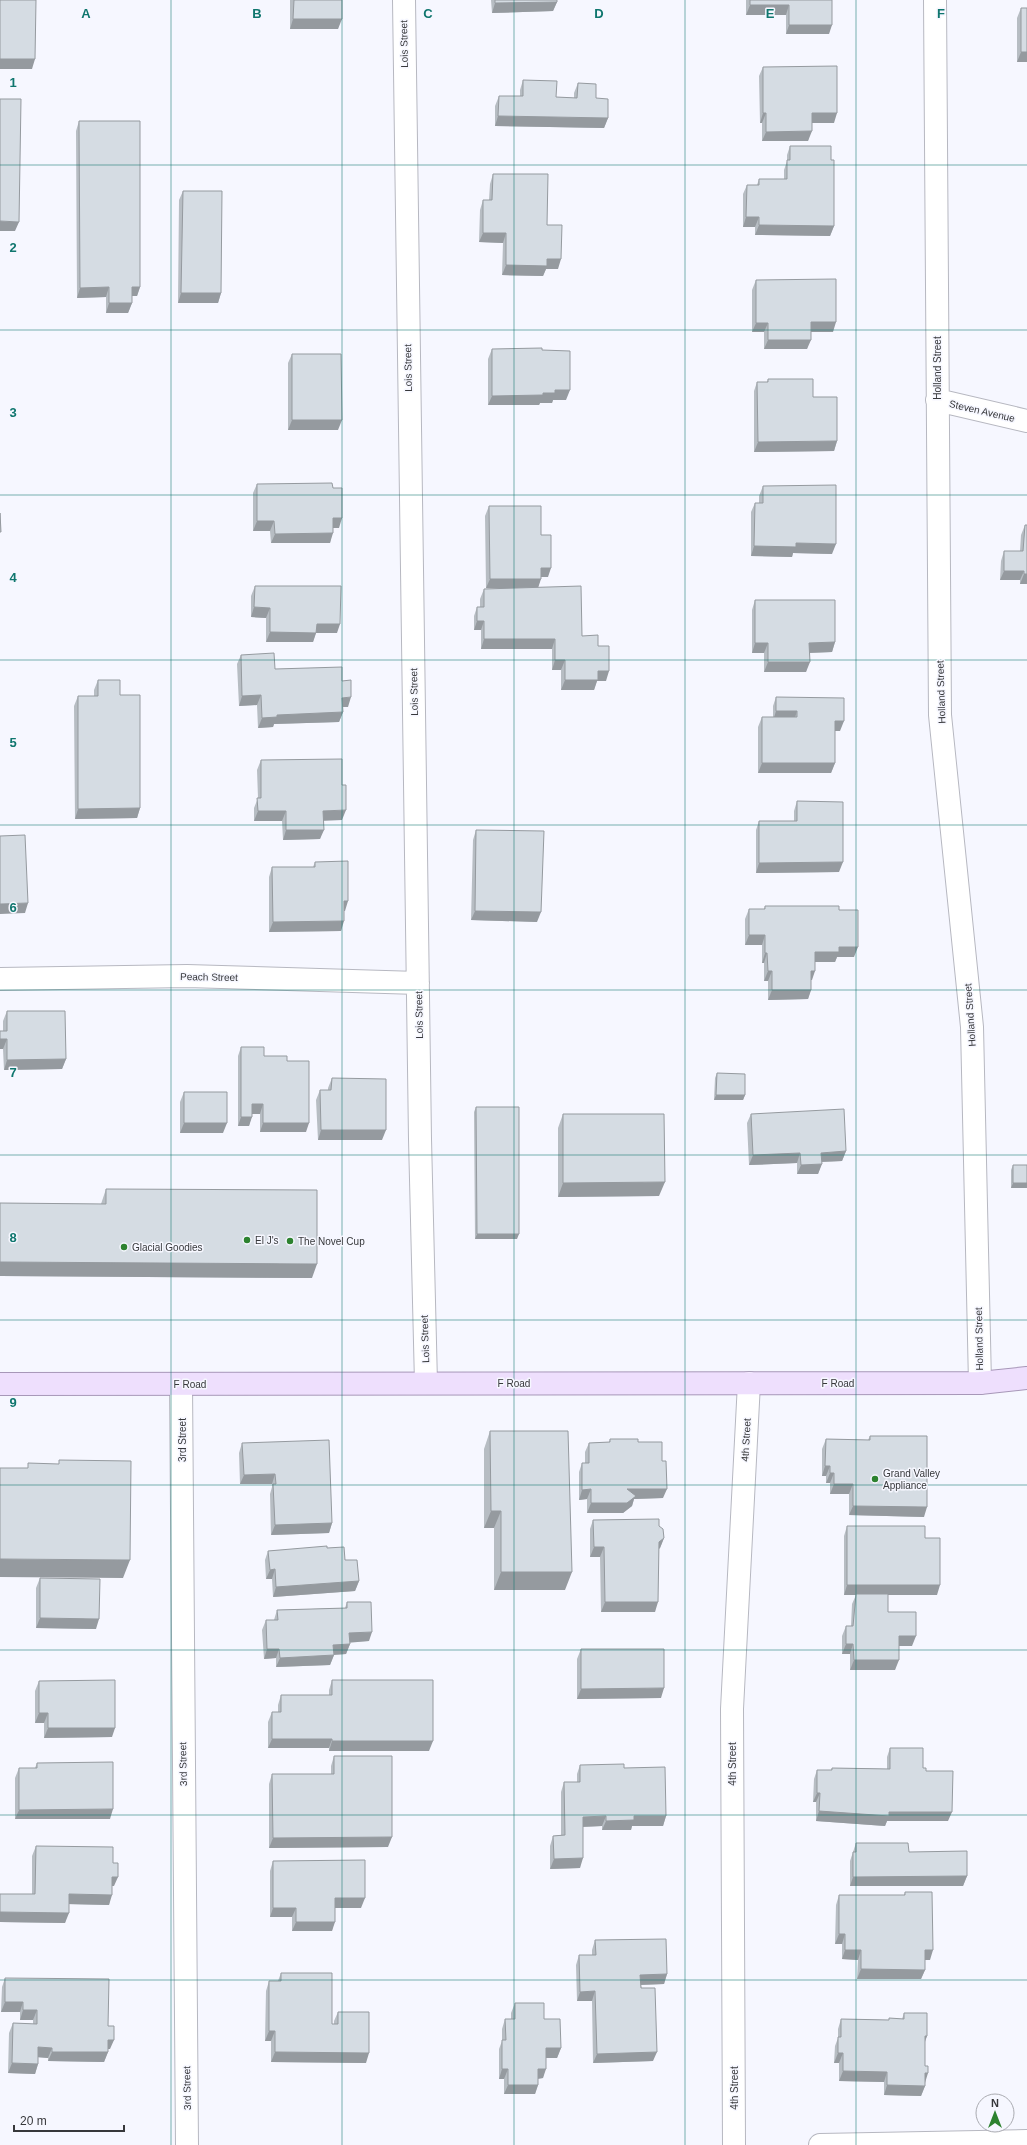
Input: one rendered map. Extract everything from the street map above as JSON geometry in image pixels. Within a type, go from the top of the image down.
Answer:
[{"type":"main road","name":"F Road","points":[[0,1384],[980,1383],[1027,1378]]},
{"type":"street","name":"Lois Street","points":[[404,0],[420,1139],[426,1383]]},
{"type":"street","name":"Holland Street","points":[[935,0],[940,715],[972,1027],[980,1383]]},
{"type":"street","name":"Steven Avenue","points":[[937,400],[1027,421]]},
{"type":"street","name":"Peach Street","points":[[0,979],[187,976],[418,983]]},
{"type":"street","name":"4th Street","points":[[734,2145],[732,1709],[749,1383]]},
{"type":"street","name":"3rd Street","points":[[181,1384],[187,2145]]},
{"type":"street","points":[[820,2145],[1027,2141]]},
{"type":"building","points":[[0,0],[36,0],[35,59],[0,59]]},
{"type":"building","points":[[294,0],[342,0],[342,19],[293,19]]},
{"type":"building","points":[[495,0],[557,0],[557,2],[495,3]]},
{"type":"building","points":[[750,0],[832,0],[832,25],[789,25],[789,5],[750,5]]},
{"type":"building","points":[[1021,8],[1027,8],[1027,52],[1021,52]]},
{"type":"building","points":[[837,66],[837,113],[812,113],[812,131],[766,132],[766,113],[763,113],[763,67]]},
{"type":"building","points":[[523,80],[557,81],[556,97],[577,98],[578,83],[596,84],[596,98],[608,99],[608,118],[498,116],[499,96],[523,96]]},
{"type":"building","points":[[0,99],[21,99],[19,222],[0,221]]},
{"type":"building","points":[[79,121],[140,121],[140,287],[132,287],[132,303],[109,303],[109,287],[80,288]]},
{"type":"building","points":[[790,146],[831,146],[831,160],[834,160],[834,226],[759,225],[759,217],[746,217],[747,185],[759,185],[759,179],[787,179],[787,160],[790,160]]},
{"type":"building","points":[[493,174],[548,174],[547,225],[562,225],[561,259],[547,259],[547,266],[506,265],[506,233],[483,233],[483,200],[492,200]]},
{"type":"building","points":[[183,191],[222,191],[221,293],[181,293]]},
{"type":"building","points":[[836,279],[836,322],[811,322],[811,340],[768,340],[768,323],[756,323],[756,280]]},
{"type":"building","points":[[542,348],[542,350],[570,351],[570,390],[555,390],[555,393],[543,393],[543,395],[492,396],[492,349]]},
{"type":"building","points":[[292,354],[341,354],[342,420],[292,420]]},
{"type":"building","points":[[768,379],[813,379],[813,397],[837,397],[837,441],[758,442],[757,382],[768,382]]},
{"type":"building","points":[[332,483],[333,488],[342,488],[342,518],[333,518],[333,533],[275,534],[274,521],[257,521],[257,484]]},
{"type":"building","points":[[836,485],[836,544],[796,543],[796,547],[754,546],[755,503],[763,503],[763,486]]},
{"type":"building","points":[[489,506],[541,506],[541,535],[551,535],[551,568],[541,568],[541,579],[490,579]]},
{"type":"building","points":[[1025,525],[1027,525],[1027,574],[1024,574],[1024,571],[1004,571],[1004,551],[1023,551]]},
{"type":"building","points":[[255,586],[341,586],[340,624],[317,624],[316,633],[270,632],[270,608],[254,607]]},
{"type":"building","points":[[581,586],[582,636],[598,635],[598,646],[609,646],[609,671],[598,671],[598,680],[565,680],[565,660],[555,660],[555,639],[484,639],[484,621],[477,621],[477,607],[484,607],[484,589]]},
{"type":"building","points":[[755,600],[835,600],[835,642],[809,643],[810,662],[768,662],[768,643],[755,643]]},
{"type":"building","points":[[274,653],[275,669],[342,667],[342,681],[351,680],[351,697],[342,698],[343,712],[277,715],[277,717],[262,718],[261,695],[242,696],[241,655]]},
{"type":"building","points":[[98,680],[120,680],[120,695],[140,695],[140,808],[78,809],[78,696],[98,696]]},
{"type":"building","points":[[776,697],[844,698],[844,721],[835,721],[835,763],[762,763],[762,717],[797,717],[797,711],[776,711]]},
{"type":"building","points":[[342,759],[342,785],[346,785],[346,810],[323,811],[324,830],[286,830],[286,811],[258,811],[257,798],[261,798],[261,760]]},
{"type":"building","points":[[797,801],[843,802],[843,862],[759,863],[759,821],[797,821]]},
{"type":"building","points":[[476,830],[544,831],[541,912],[475,911]]},
{"type":"building","points":[[25,835],[28,903],[0,904],[0,836]]},
{"type":"building","points":[[348,861],[348,901],[344,901],[344,921],[273,922],[272,867],[315,867],[315,862]]},
{"type":"building","points":[[765,906],[839,906],[839,910],[858,910],[858,947],[839,947],[839,952],[815,952],[815,971],[811,971],[811,990],[772,990],[772,971],[768,971],[767,953],[765,953],[765,935],[749,935],[749,909],[765,909]]},
{"type":"building","points":[[7,1011],[65,1011],[66,1059],[7,1060],[7,1039],[0,1039],[0,1031],[7,1031]]},
{"type":"building","points":[[241,1047],[264,1047],[264,1056],[287,1056],[287,1061],[309,1061],[309,1123],[263,1123],[263,1104],[252,1104],[252,1117],[241,1117]]},
{"type":"building","points":[[717,1073],[745,1074],[745,1095],[716,1095]]},
{"type":"building","points":[[332,1078],[386,1079],[386,1130],[321,1130],[320,1090],[331,1090]]},
{"type":"building","points":[[184,1092],[227,1092],[227,1123],[184,1123]]},
{"type":"building","points":[[476,1107],[519,1107],[519,1234],[477,1234]]},
{"type":"building","points":[[844,1109],[846,1151],[821,1153],[822,1164],[801,1165],[800,1153],[753,1155],[751,1114]]},
{"type":"building","points":[[563,1114],[664,1114],[665,1182],[563,1183]]},
{"type":"building","points":[[1013,1165],[1027,1165],[1027,1183],[1013,1183]]},
{"type":"building","points":[[106,1189],[317,1190],[317,1264],[0,1262],[0,1203],[106,1204]]},
{"type":"building","points":[[490,1431],[568,1431],[572,1572],[501,1572],[501,1511],[491,1511]]},
{"type":"building","name":"Grand Valley Appliance","points":[[870,1436],[927,1436],[927,1507],[853,1506],[853,1484],[834,1484],[834,1473],[830,1473],[830,1466],[825,1466],[826,1439],[870,1440]]},
{"type":"building","points":[[610,1439],[638,1439],[638,1442],[662,1442],[662,1461],[666,1461],[667,1489],[627,1489],[636,1496],[627,1503],[591,1503],[591,1489],[582,1490],[582,1463],[589,1463],[589,1443],[610,1442]]},
{"type":"building","points":[[329,1440],[332,1523],[275,1525],[273,1484],[276,1484],[275,1474],[244,1475],[242,1443]]},
{"type":"building","points":[[59,1460],[131,1461],[130,1560],[0,1559],[0,1468],[28,1468],[28,1463],[59,1464]]},
{"type":"building","points":[[659,1519],[659,1526],[663,1529],[664,1538],[659,1542],[658,1602],[605,1602],[604,1547],[594,1547],[593,1520]]},
{"type":"building","points":[[847,1526],[925,1526],[925,1538],[940,1538],[940,1585],[847,1585]]},
{"type":"building","points":[[327,1546],[327,1548],[344,1547],[345,1560],[357,1560],[359,1581],[276,1587],[275,1569],[270,1570],[268,1551]]},
{"type":"building","points":[[40,1578],[100,1579],[99,1619],[40,1618]]},
{"type":"building","points":[[856,1594],[888,1594],[888,1612],[916,1612],[916,1636],[899,1636],[899,1660],[854,1660],[853,1644],[846,1644],[846,1626],[853,1626]]},
{"type":"building","points":[[347,1602],[371,1602],[372,1632],[349,1633],[350,1644],[333,1645],[334,1655],[280,1658],[279,1649],[267,1649],[266,1620],[278,1620],[277,1610],[347,1608]]},
{"type":"building","points":[[581,1649],[664,1649],[664,1688],[581,1689]]},
{"type":"building","points":[[115,1680],[115,1728],[48,1728],[48,1713],[39,1713],[39,1681]]},
{"type":"building","points":[[332,1680],[433,1680],[433,1741],[332,1741],[332,1739],[272,1739],[272,1712],[281,1712],[281,1695],[332,1695]]},
{"type":"building","points":[[890,1748],[923,1748],[923,1768],[926,1768],[926,1771],[953,1771],[952,1812],[889,1812],[889,1816],[819,1811],[820,1793],[817,1793],[817,1770],[832,1770],[832,1768],[890,1769]]},
{"type":"building","points":[[334,1756],[392,1756],[392,1837],[273,1838],[272,1774],[334,1774]]},
{"type":"building","points":[[113,1762],[113,1809],[19,1810],[19,1768],[37,1768],[37,1763]]},
{"type":"building","points":[[624,1764],[624,1768],[665,1767],[666,1816],[634,1816],[634,1820],[606,1821],[606,1816],[583,1817],[583,1858],[554,1859],[553,1836],[565,1835],[564,1782],[580,1782],[580,1765]]},
{"type":"building","points":[[856,1843],[908,1843],[909,1852],[967,1851],[967,1876],[853,1877],[853,1852],[856,1852]]},
{"type":"building","points":[[36,1846],[113,1847],[113,1863],[118,1863],[118,1877],[112,1877],[112,1895],[69,1894],[69,1913],[0,1912],[0,1894],[35,1894]]},
{"type":"building","points":[[365,1860],[365,1898],[335,1898],[335,1922],[296,1922],[296,1908],[273,1908],[273,1861]]},
{"type":"building","points":[[905,1892],[932,1892],[933,1950],[925,1950],[925,1970],[861,1969],[861,1950],[845,1950],[845,1934],[839,1934],[839,1895],[905,1895]]},
{"type":"building","points":[[666,1939],[667,1974],[640,1975],[641,1988],[655,1988],[657,2052],[597,2054],[595,1991],[580,1992],[579,1955],[596,1955],[595,1940]]},
{"type":"building","points":[[281,1973],[332,1973],[332,2024],[338,2024],[338,2012],[369,2012],[369,2053],[275,2052],[275,2031],[269,2031],[269,1981],[281,1981]]},
{"type":"building","points":[[5,1978],[109,1979],[108,2026],[114,2026],[114,2040],[108,2040],[108,2052],[52,2052],[52,2048],[38,2047],[38,2064],[12,2063],[13,2023],[37,2024],[37,2010],[23,2010],[23,2002],[5,2002]]},
{"type":"building","points":[[515,2003],[544,2003],[544,2019],[560,2019],[561,2048],[546,2048],[546,2069],[538,2069],[538,2085],[508,2085],[508,2069],[502,2069],[502,2040],[506,2040],[505,2019],[515,2019]]},
{"type":"building","points":[[904,2013],[927,2013],[925,2066],[928,2066],[928,2073],[925,2073],[925,2086],[887,2085],[887,2072],[843,2071],[843,2053],[838,2053],[838,2037],[841,2037],[841,2019],[904,2019]]},
{"type":"place","name":"El J's","points":[[247,1240]]},
{"type":"place","name":"The Novel Cup","points":[[290,1241]]},
{"type":"place","name":"Glacial Goodies","points":[[124,1247]]},
{"type":"place","name":"Grand Valley Appliance","points":[[875,1479]]}]
